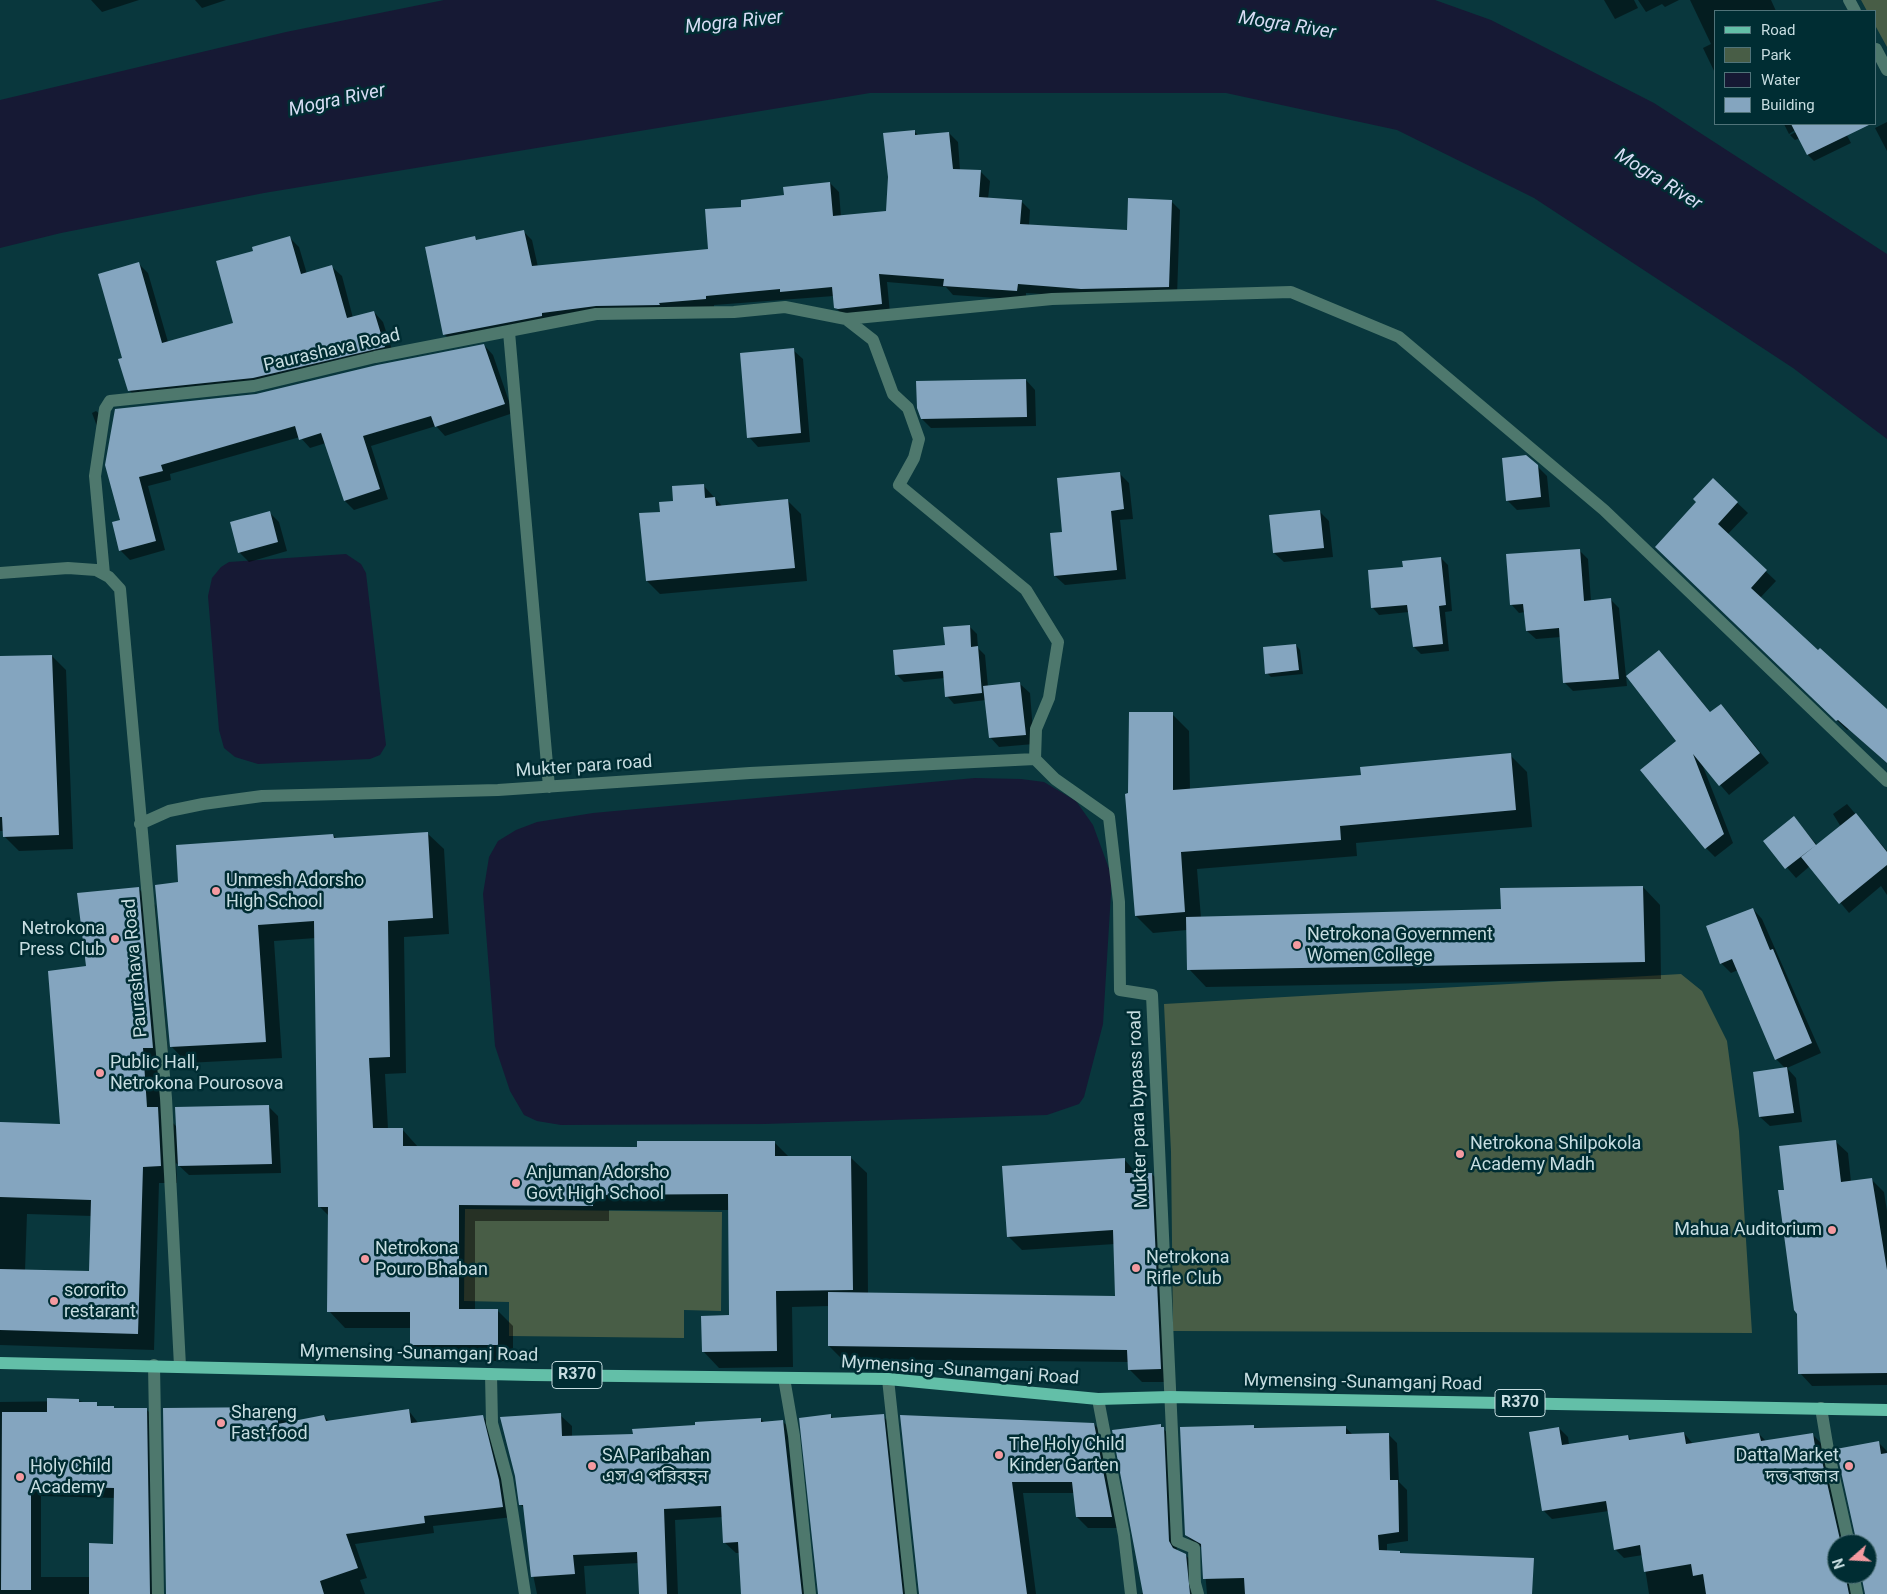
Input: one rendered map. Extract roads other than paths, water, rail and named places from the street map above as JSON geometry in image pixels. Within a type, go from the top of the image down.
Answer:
[{"type":"main road","name":"Mymensing -Sunamganj Road","points":[[0,1363],[491,1374],[888,1380],[1098,1399],[1170,1397],[1887,1410]]},
{"type":"street","points":[[1877,51],[1887,70]]},
{"type":"street","points":[[846,320],[1052,299],[1291,292],[1399,337],[1604,510],[1887,780]]},
{"type":"street","name":"Paurashava Road","points":[[180,1366],[166,1098],[120,589],[104,574],[95,476],[105,409],[110,401],[254,386],[375,357],[596,314],[734,312],[785,307],[846,320]]},
{"type":"street","points":[[846,320],[873,340],[893,394],[908,408],[919,439],[914,458],[899,485],[1026,590],[1058,642],[1049,698],[1036,729],[1035,759]]},
{"type":"street","points":[[509,332],[549,787]]},
{"type":"street","points":[[0,573],[68,568],[96,570],[104,574]]},
{"type":"street","name":"Mukter para road","points":[[140,824],[169,811],[262,796],[498,790],[750,773],[1035,759]]},
{"type":"street","name":"Mukter para bypass road","points":[[1035,759],[1055,779],[1109,817],[1119,902],[1120,990],[1152,994],[1170,1397]]},
{"type":"street","points":[[154,1365],[158,1594]]},
{"type":"street","points":[[491,1374],[492,1423],[507,1478],[525,1594]]},
{"type":"street","points":[[784,1378],[794,1436],[810,1594]]},
{"type":"street","points":[[888,1380],[911,1594]]},
{"type":"street","points":[[1170,1397],[1177,1541],[1194,1548],[1195,1583],[1198,1594]]},
{"type":"street","points":[[1098,1399],[1124,1536],[1131,1594]]},
{"type":"street","points":[[1821,1408],[1846,1534]]},
{"type":"water","name":"Mogra River","points":[[444,0],[1435,0],[1491,20],[1654,103],[1887,254],[1887,439],[1793,368],[1534,198],[1397,130],[1226,93],[870,93],[264,193],[61,233],[0,248],[0,100],[286,32]]},
{"type":"water","points":[[346,554],[361,564],[366,573],[386,745],[380,755],[370,759],[258,764],[235,757],[224,748],[219,730],[208,596],[212,578],[221,567],[229,562]]},
{"type":"water","points":[[975,778],[1021,779],[1044,782],[1076,801],[1093,825],[1112,877],[1103,1024],[1084,1097],[1079,1104],[1047,1115],[764,1124],[561,1125],[537,1121],[524,1115],[510,1091],[495,1046],[483,894],[489,857],[498,841],[516,830],[537,822],[593,813]]},
{"type":"place","name":"Unmesh Adorsho High School","points":[[216,891]]},
{"type":"place","name":"Netrokona Press Club","points":[[115,939]]},
{"type":"place","name":"Netrokona Government Women College","points":[[1297,945]]},
{"type":"place","name":"Public Hall, Netrokona Pourosova","points":[[100,1073]]},
{"type":"place","name":"Netrokona Shilpokola Academy Madh","points":[[1460,1154]]},
{"type":"place","name":"Anjuman Adorsho Govt High School","points":[[516,1183]]},
{"type":"place","name":"Mahua Auditorium","points":[[1832,1230]]},
{"type":"place","name":"Netrokona Pouro Bhaban","points":[[365,1259]]},
{"type":"place","name":"Netrokona Rifle Club","points":[[1136,1268]]},
{"type":"place","name":"sororito restarant","points":[[54,1301]]},
{"type":"place","name":"Shareng Fast-food","points":[[221,1423]]},
{"type":"place","name":"The Holy Child Kinder Garten","points":[[999,1455]]},
{"type":"place","name":"SA Paribahan এস এ পরিবহন","points":[[592,1466]]},
{"type":"place","name":"Datta Market দত্ত বাজার","points":[[1849,1466]]},
{"type":"place","name":"Holy Child Academy","points":[[20,1477]]}]
